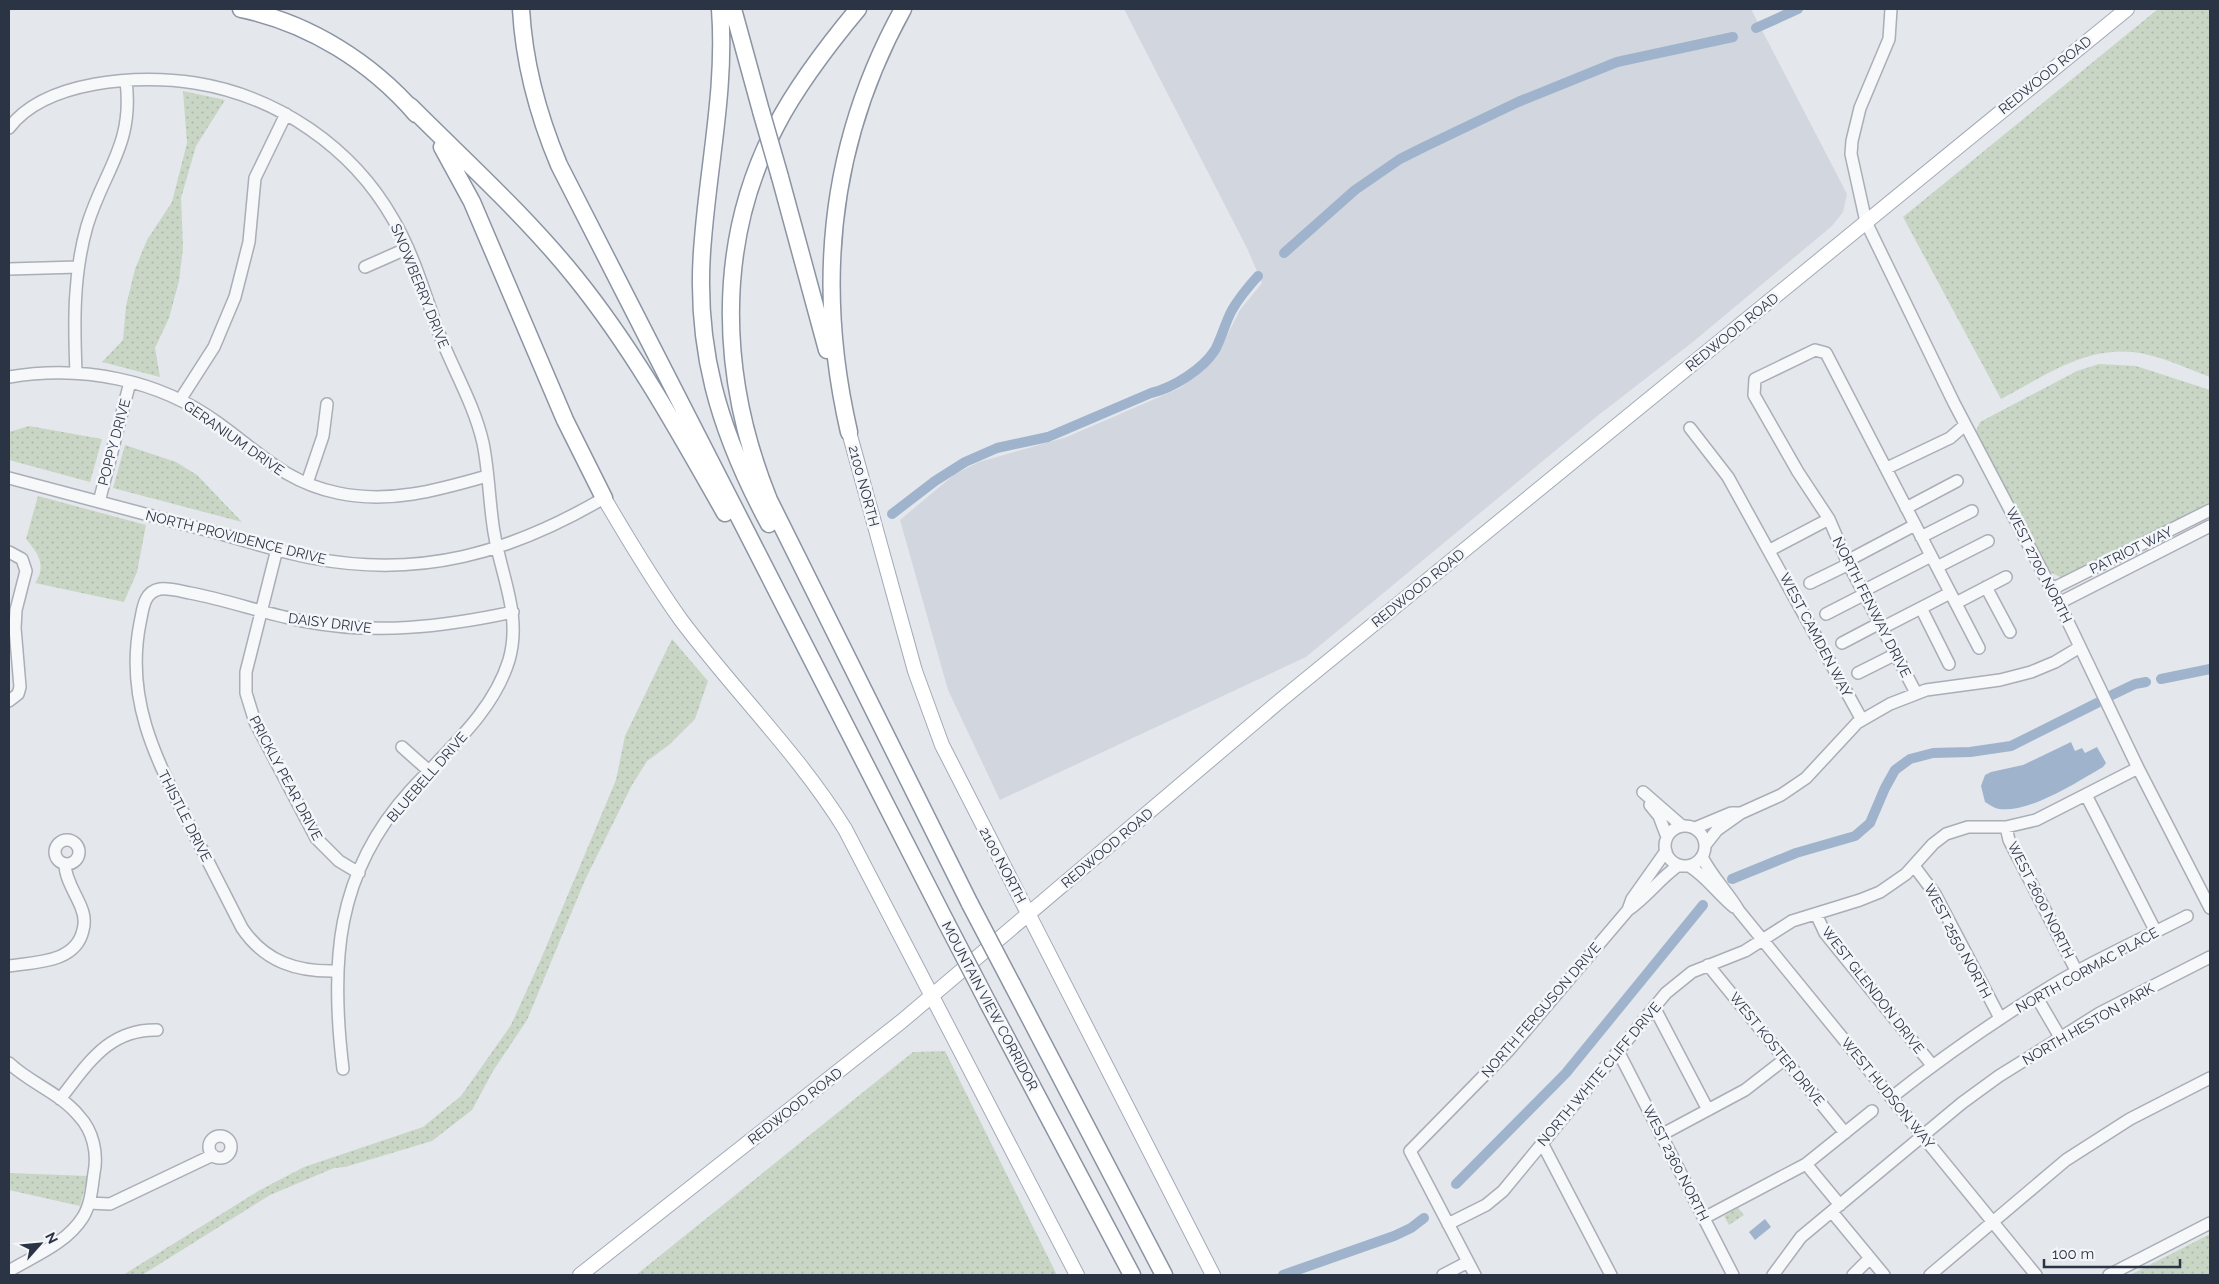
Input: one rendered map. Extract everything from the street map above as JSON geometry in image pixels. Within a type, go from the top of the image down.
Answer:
[{"type":"highway","points":[[241,9],[283,21],[335,46],[375,74],[410,106],[539,235],[609,322],[684,440],[850,736]]},
{"type":"highway","points":[[521,9],[524,46],[532,86],[544,126],[559,165],[850,736]]},
{"type":"highway","points":[[720,9],[721,90],[701,265],[702,315],[713,387],[726,432],[743,476],[892,749]]},
{"type":"highway","points":[[733,9],[849,432]]},
{"type":"highway","points":[[858,9],[794,94],[775,128],[759,164],[746,203],[737,244],[732,286],[731,334],[739,407],[759,476],[780,524],[970,904],[1164,1275]]},
{"type":"highway","points":[[849,432],[838,377],[832,320],[831,262],[835,209],[843,162],[861,101],[882,49],[903,9]]},
{"type":"highway","points":[[410,106],[440,145],[462,182],[565,420],[604,498]]},
{"type":"highway","name":"MOUNTAIN VIEW CORRIDOR","points":[[850,736],[1132,1275]]},
{"type":"main road","name":"REDWOOD ROAD","points":[[580,1275],[931,996],[1282,699],[2127,9]]},
{"type":"main road","name":"2100 NORTH","points":[[849,432],[910,654],[931,718],[954,771],[1213,1275]]},
{"type":"main road","points":[[604,498],[640,559],[682,620],[803,768],[834,811],[867,869],[931,996],[1077,1275]]},
{"type":"street","name":"WEST 2700 NORTH","points":[[1891,9],[1889,38],[1860,108],[1852,141],[1851,154],[1866,222],[1965,425],[2052,589],[2138,768],[2210,908]]},
{"type":"street","name":"SNOWBERRY DRIVE","points":[[10,125],[27,109],[52,96],[94,85],[126,81],[165,80],[202,84],[239,94],[286,114],[325,140],[363,178],[388,211],[408,248],[483,443],[497,549]]},
{"type":"street","points":[[76,373],[74,307],[78,267],[93,209],[122,144],[127,111],[126,81]]},
{"type":"street","points":[[180,400],[214,347],[232,306],[249,242],[255,178],[286,114]]},
{"type":"street","points":[[365,267],[408,248]]},
{"type":"street","points":[[9,269],[78,267]]},
{"type":"street","name":"NORTH FENWAY DRIVE","points":[[1887,468],[1826,353],[1815,350],[1755,379],[1754,395],[1798,472],[1829,519],[1848,562],[1916,693]]},
{"type":"street","name":"GERANIUM DRIVE","points":[[9,377],[76,373],[130,382],[180,400],[217,422],[270,465],[307,483],[349,495],[388,498],[424,494],[488,476]]},
{"type":"street","name":"POPPY DRIVE","points":[[99,502],[130,382]]},
{"type":"street","points":[[307,483],[324,436],[327,404]]},
{"type":"street","points":[[1965,425],[1950,438],[1887,468],[1979,648]]},
{"type":"street","name":"WEST CAMDEN WAY","points":[[1690,428],[1728,477],[1770,550],[1862,720]]},
{"type":"street","name":"NORTH PROVIDENCE DRIVE","points":[[9,478],[277,549],[331,561],[392,565],[436,562],[497,549],[561,522],[604,498]]},
{"type":"street","points":[[1906,508],[1956,481]]},
{"type":"street","name":"PATRIOT WAY","points":[[2052,589],[2210,510]]},
{"type":"street","points":[[1921,537],[1972,511]]},
{"type":"street","points":[[1770,550],[1829,519]]},
{"type":"street","points":[[1810,583],[1915,525]]},
{"type":"street","name":"PATRIOT WAY","points":[[2059,603],[2210,526]]},
{"type":"street","points":[[1937,567],[1988,541]]},
{"type":"street","name":"PRICKLY PEAR DRIVE","points":[[277,549],[246,672],[246,693],[251,713],[316,838],[339,861],[359,873]]},
{"type":"street","name":"BLUEBELL DRIVE","points":[[343,1068],[337,1020],[336,971],[343,923],[359,873],[386,823],[410,791],[475,720],[501,680],[512,648],[514,612],[497,549]]},
{"type":"street","points":[[9,552],[20,557],[25,563],[26,571],[15,619],[20,687],[12,699]]},
{"type":"street","points":[[1826,614],[1931,556]]},
{"type":"street","points":[[1842,643],[1920,608],[1986,587],[2006,577]]},
{"type":"street","points":[[1986,587],[2010,632]]},
{"type":"street","name":"DAISY DRIVE","points":[[150,594],[161,589],[326,625],[393,629],[453,624],[514,612]]},
{"type":"street","name":"THISTLE DRIVE","points":[[150,594],[144,604],[136,644],[135,672],[145,728],[161,770],[242,928],[251,941],[270,958],[286,965],[314,971],[336,971]]},
{"type":"street","points":[[1920,608],[1949,664]]},
{"type":"street","points":[[1741,813],[1731,813],[1695,828],[1682,826],[1643,792],[1658,816],[1667,837],[1666,851],[1673,862],[1684,865],[1698,862],[1702,857],[1706,844],[1717,830],[1741,813],[1781,794],[1806,778],[1862,720],[1890,704],[1926,690],[2000,680],[2031,672],[2055,662],[2080,647]]},
{"type":"street","points":[[1858,673],[1896,654]]},
{"type":"street","points":[[402,746],[429,771]]},
{"type":"street","name":"NORTH WHITE CLIFF DRIVE","points":[[1448,1224],[1486,1205],[1497,1196],[1654,1008],[1678,982],[1708,965],[1745,951],[1792,921],[1870,896],[1891,886],[1914,866],[1933,844],[1954,831],[1968,827],[2006,827],[2036,820],[2138,768]]},
{"type":"street","points":[[2086,795],[2156,932]]},
{"type":"street","points":[[1667,837],[1670,832],[1682,826]]},
{"type":"street","name":"WEST 2600 NORTH","points":[[2006,827],[2009,840],[2077,972]]},
{"type":"street","points":[[1695,828],[1704,838],[1706,844]]},
{"type":"street","name":"NORTH FERGUSON DRIVE","points":[[1628,910],[1632,898],[1666,851]]},
{"type":"street","name":"WEST HUDSON WAY","points":[[1702,857],[1739,911],[2036,1275]]},
{"type":"street","points":[[9,966],[44,961],[64,955],[73,950],[79,941],[84,925],[83,911],[65,871],[65,864]]},
{"type":"street","name":"NORTH FERGUSON DRIVE","points":[[1448,1224],[1410,1151],[1509,1050],[1628,910],[1646,896],[1670,871],[1684,865]]},
{"type":"street","name":"WEST HUDSON WAY","points":[[1684,865],[1698,872],[1722,898],[1739,911]]},
{"type":"street","name":"WEST 2550 NORTH","points":[[1914,866],[1936,894],[2000,1018]]},
{"type":"street","name":"WEST GLENDON DRIVE","points":[[1816,914],[1825,933],[1932,1065]]},
{"type":"street","name":"NORTH CORMAC PLACE","points":[[1892,1097],[1932,1065],[2000,1018],[2077,972],[2187,916]]},
{"type":"street","name":"NORTH HESTON PARK","points":[[1773,1275],[1795,1244],[1923,1136],[1999,1076],[2060,1036],[2210,958]]},
{"type":"street","name":"WEST KOSTER DRIVE","points":[[1708,965],[1845,1133]]},
{"type":"street","points":[[2036,996],[2060,1036]]},
{"type":"street","points":[[1654,1008],[1708,1110]]},
{"type":"street","points":[[60,1098],[98,1052],[108,1044],[139,1030],[157,1030]]},
{"type":"street","name":"WEST 2360 NORTH","points":[[1618,1051],[1733,1275]]},
{"type":"street","points":[[1661,1135],[1755,1084],[1785,1059]]},
{"type":"street","points":[[9,1063],[60,1098],[80,1116],[92,1138],[96,1152],[89,1203],[83,1217],[63,1238],[9,1271]]},
{"type":"street","points":[[1930,1275],[2042,1178],[2088,1144],[2130,1119],[2210,1078]]},
{"type":"street","points":[[1704,1218],[1806,1164],[1872,1111]]},
{"type":"street","points":[[1542,1144],[1610,1275]]},
{"type":"street","points":[[89,1203],[110,1204],[213,1155]]},
{"type":"street","points":[[1806,1164],[1870,1258],[1884,1275]]},
{"type":"street","points":[[2109,1275],[2210,1223]]},
{"type":"street","points":[[1448,1224],[1475,1275]]},
{"type":"street","points":[[1853,1275],[1870,1258]]},
{"type":"street","points":[[1443,1275],[1468,1262]]},
{"type":"shaded area","points":[[1124,9],[1751,9],[1847,194],[1843,212],[1832,226],[1694,341],[1596,417],[1306,657],[1000,800],[948,690],[900,520],[955,474],[979,462],[1067,437],[1180,388],[1215,359],[1240,310],[1262,283],[1247,248]]},
{"type":"green space","points":[[2158,9],[2210,9],[2210,377],[2153,356],[2133,352],[2115,352],[2097,354],[2064,365],[2001,399],[1903,217]]},
{"type":"green space","points":[[183,91],[225,100],[196,146],[181,198],[183,248],[179,281],[169,318],[155,348],[160,377],[102,362],[123,340],[126,306],[135,269],[147,240],[172,202],[187,143]]},
{"type":"green space","points":[[2099,364],[2136,366],[2210,390],[2210,502],[2067,577],[2060,577],[2050,572],[1976,431],[1980,422],[2077,371]]},
{"type":"green space","points":[[29,426],[102,439],[90,482],[9,460],[9,432]]},
{"type":"green space","points":[[125,445],[176,462],[197,475],[242,522],[113,488]]},
{"type":"green space","points":[[38,496],[146,525],[137,572],[124,602],[35,583],[39,577],[40,560],[26,539]]},
{"type":"green space","points":[[672,639],[708,681],[695,719],[669,745],[647,761],[632,785],[585,880],[527,1020],[493,1071],[472,1110],[432,1141],[345,1167],[334,1168],[270,1195],[142,1275],[123,1275],[260,1190],[304,1167],[423,1127],[461,1096],[511,1025],[541,959],[616,780],[625,736]]},
{"type":"green space","points":[[945,1051],[1057,1275],[636,1275],[913,1052]]},
{"type":"green space","points":[[9,1173],[88,1176],[80,1206],[9,1190]]},
{"type":"green space","points":[[1738,1208],[1744,1215],[1729,1225],[1724,1216]]},
{"type":"green space","points":[[2210,1234],[2210,1275],[2130,1275]]},
{"type":"water","points":[[2071,742],[2075,751],[2082,748],[2085,753],[2097,747],[2106,763],[2103,767],[2067,788],[2025,806],[1999,809],[1985,802],[1981,786],[1985,775],[2023,765]]},
{"type":"water","points":[[1765,1219],[1771,1227],[1755,1240],[1749,1232]]},
{"type":"waterway","points":[[1756,28],[1798,9]]},
{"type":"waterway","points":[[1284,253],[1355,190],[1400,159],[1424,147],[1518,102],[1617,62],[1733,37]]},
{"type":"waterway","points":[[892,514],[935,481],[965,462],[997,448],[1048,437],[1169,387],[1187,377],[1203,364],[1215,350],[1232,310],[1258,276]]},
{"type":"waterway","points":[[2161,679],[2210,669]]},
{"type":"waterway","points":[[2112,695],[2135,684],[2146,682]]},
{"type":"waterway","points":[[1732,879],[1796,853],[1855,836],[1870,823],[1895,770],[1910,759],[1933,753],[1970,752],[2011,746],[2097,703]]},
{"type":"waterway","points":[[1456,1184],[1566,1073],[1703,905]]},
{"type":"waterway","points":[[1283,1275],[1394,1236],[1411,1228],[1424,1218]]}]
